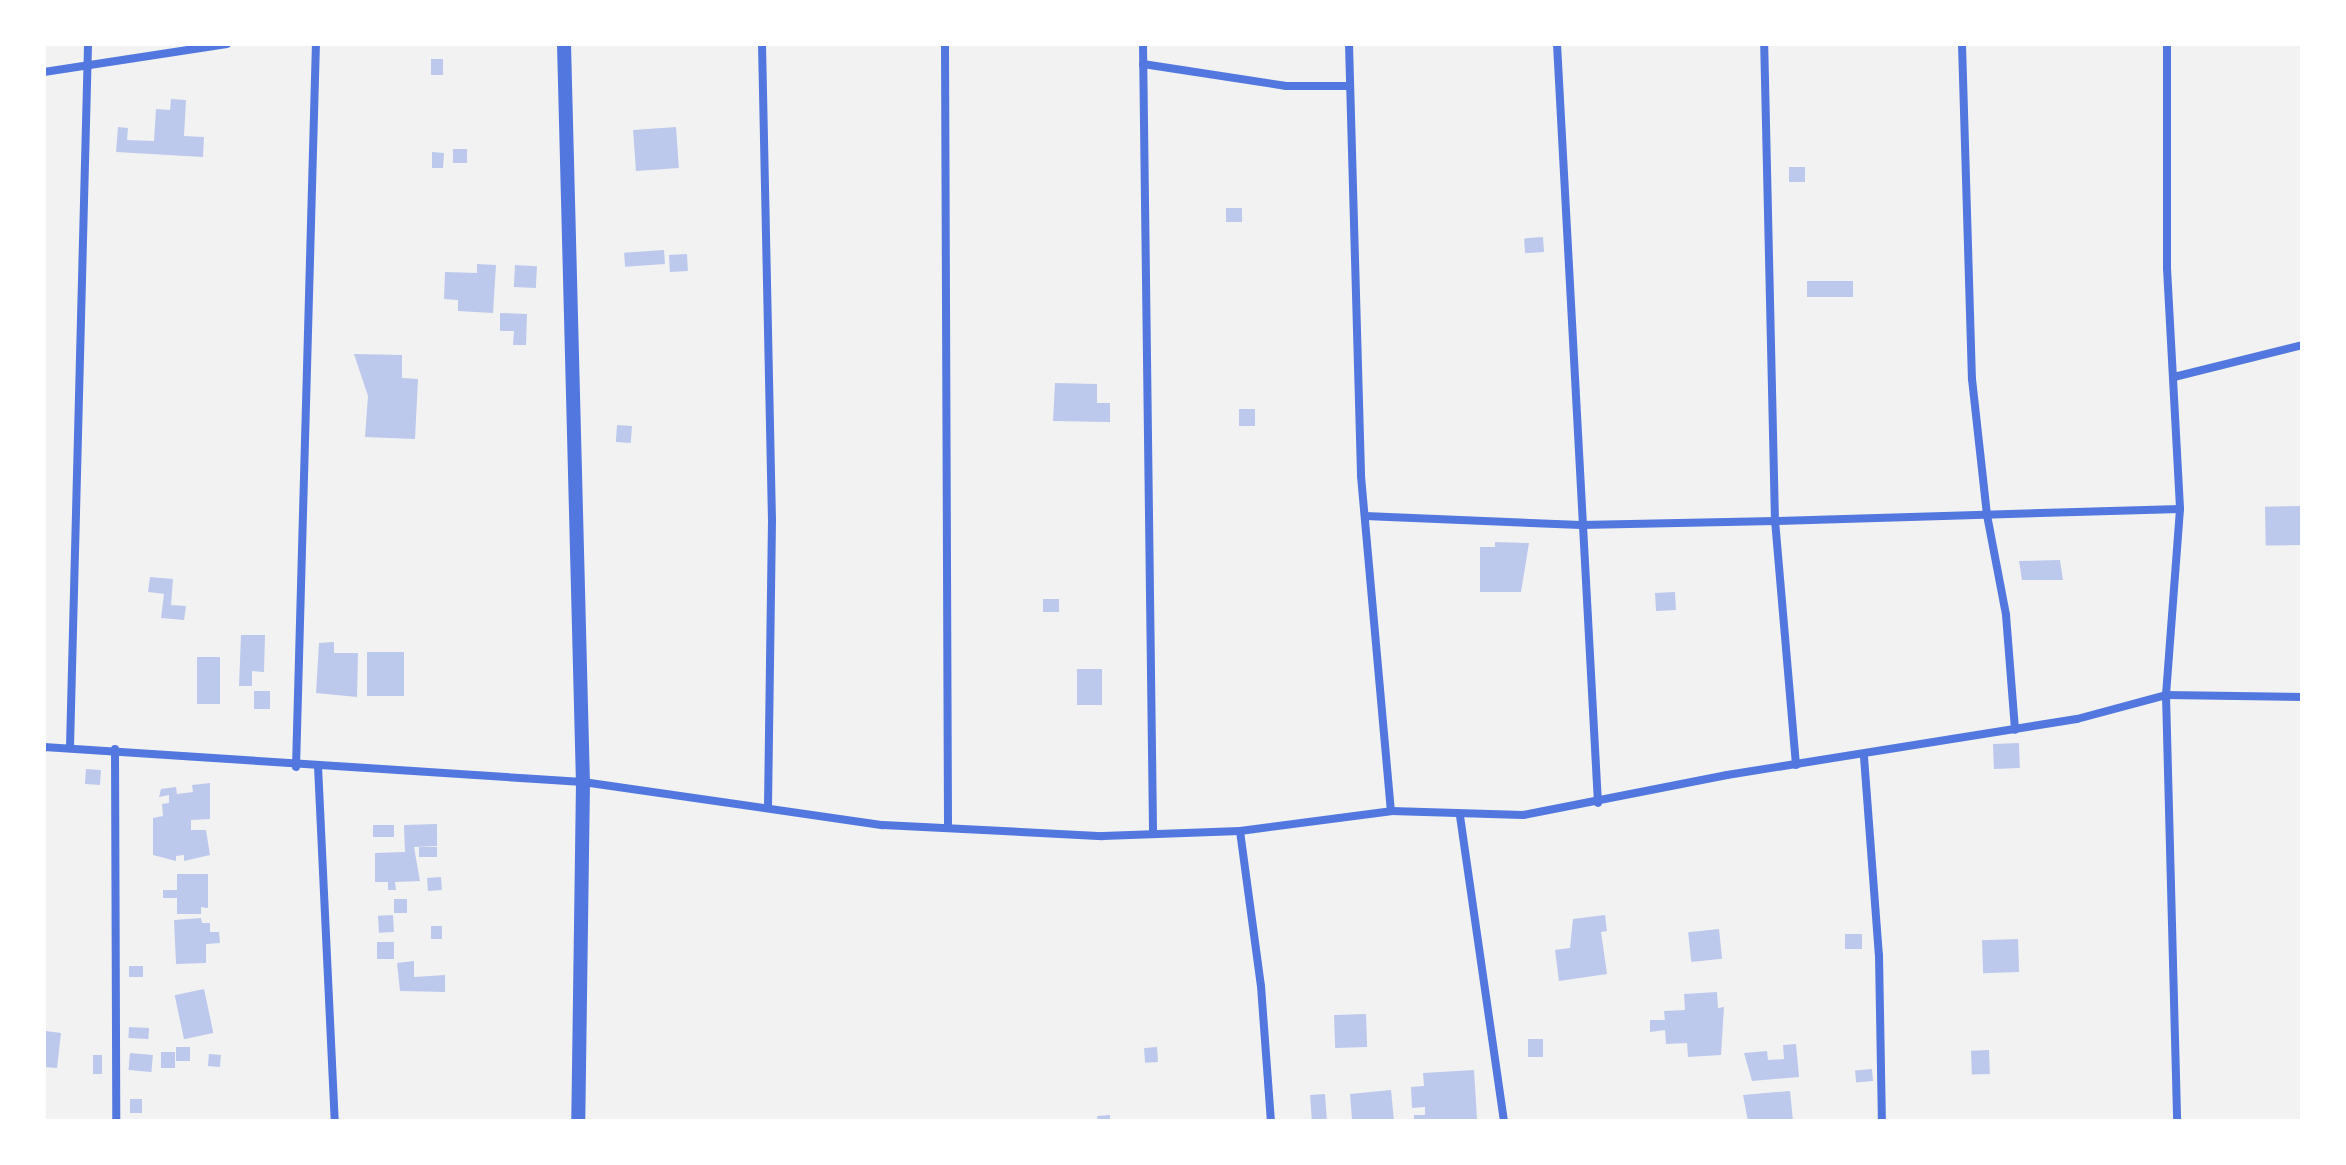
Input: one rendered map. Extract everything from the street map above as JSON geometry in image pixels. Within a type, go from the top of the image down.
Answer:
[{"type":"street","points":[[70,747],[91,63],[88,44]]},
{"type":"street","points":[[44,72],[227,44]]},
{"type":"street","points":[[296,767],[316,44]]},
{"type":"street","points":[[564,44],[583,782],[578,1121]]},
{"type":"street","points":[[762,44],[772,520],[768,805]]},
{"type":"street","points":[[945,44],[948,828]]},
{"type":"street","points":[[1143,44],[1153,834]]},
{"type":"street","points":[[1349,44],[1365,516],[1391,811]]},
{"type":"street","points":[[1557,44],[1598,803]]},
{"type":"street","points":[[1764,44],[1775,521],[1796,765]]},
{"type":"street","points":[[1962,44],[1972,379],[1987,515],[2006,615],[2015,730]]},
{"type":"street","points":[[2167,44],[2167,268],[2180,509],[2166,695],[2177,1121]]},
{"type":"street","points":[[1143,64],[1286,86],[1350,86]]},
{"type":"street","points":[[2174,377],[2302,345]]},
{"type":"street","points":[[1365,516],[1581,525],[2180,509]]},
{"type":"street","points":[[44,747],[115,749],[296,767],[583,782],[768,805],[883,825],[1153,834],[1240,831],[1391,811],[1460,816],[1523,815],[1796,765],[1864,757],[2122,711],[2166,695],[2302,697]]},
{"type":"street","points":[[115,749],[116,1121]]},
{"type":"street","points":[[1864,757],[1879,955],[1882,1121]]},
{"type":"street","points":[[318,766],[335,1121]]},
{"type":"street","points":[[1460,816],[1504,1121]]},
{"type":"street","points":[[1240,831],[1261,986],[1271,1121]]},
{"type":"building","points":[[431,59],[443,59],[443,75],[431,75]]},
{"type":"building","points":[[171,99],[186,100],[184,136],[204,137],[203,157],[116,152],[118,127],[128,128],[127,140],[154,141],[156,109],[170,110]]},
{"type":"building","points":[[676,127],[679,168],[636,171],[633,130]]},
{"type":"building","points":[[453,149],[467,149],[467,163],[453,163]]},
{"type":"building","points":[[432,152],[444,153],[443,168],[432,168]]},
{"type":"building","points":[[1789,167],[1805,167],[1805,182],[1789,182]]},
{"type":"building","points":[[1226,208],[1242,208],[1242,222],[1226,222]]},
{"type":"building","points":[[1543,237],[1544,252],[1525,253],[1524,238]]},
{"type":"building","points":[[664,250],[665,264],[625,267],[624,253]]},
{"type":"building","points":[[687,254],[688,271],[670,272],[669,255]]},
{"type":"building","points":[[477,264],[496,265],[493,313],[458,311],[458,300],[444,299],[445,272],[477,273]]},
{"type":"building","points":[[515,265],[537,266],[536,288],[514,287]]},
{"type":"building","points":[[1807,281],[1853,281],[1853,297],[1807,297]]},
{"type":"building","points":[[500,313],[527,314],[526,345],[513,345],[514,331],[500,331]]},
{"type":"building","points":[[354,354],[402,355],[402,378],[418,379],[415,439],[365,437],[368,396]]},
{"type":"building","points":[[1055,383],[1097,384],[1097,403],[1110,403],[1110,422],[1053,421]]},
{"type":"building","points":[[1239,409],[1255,409],[1255,426],[1239,426]]},
{"type":"building","points":[[617,425],[632,426],[631,443],[616,442]]},
{"type":"building","points":[[2301,506],[2302,545],[2266,546],[2265,507]]},
{"type":"building","points":[[1495,542],[1529,543],[1521,592],[1480,592],[1480,547],[1495,547]]},
{"type":"building","points":[[2060,560],[2063,580],[2022,580],[2019,561]]},
{"type":"building","points":[[150,577],[173,579],[171,605],[186,606],[184,620],[161,618],[164,594],[148,592]]},
{"type":"building","points":[[1675,592],[1676,610],[1656,611],[1655,593]]},
{"type":"building","points":[[1043,599],[1059,599],[1059,612],[1043,612]]},
{"type":"building","points":[[241,635],[265,635],[264,672],[252,671],[252,686],[239,686]]},
{"type":"building","points":[[334,642],[334,653],[358,653],[357,697],[316,693],[319,643]]},
{"type":"building","points":[[367,652],[404,652],[404,696],[367,696]]},
{"type":"building","points":[[197,657],[220,657],[220,704],[197,704]]},
{"type":"building","points":[[1077,669],[1102,669],[1102,705],[1077,705]]},
{"type":"building","points":[[254,691],[270,691],[270,709],[254,709]]},
{"type":"building","points":[[2019,743],[2020,768],[1994,769],[1993,744]]},
{"type":"building","points":[[86,769],[101,770],[100,785],[85,784]]},
{"type":"building","points":[[210,783],[210,819],[191,820],[191,830],[206,830],[210,855],[184,861],[184,855],[176,856],[176,861],[153,855],[153,818],[163,816],[162,804],[169,803],[169,795],[159,797],[161,789],[176,787],[177,794],[193,792],[192,785]]},
{"type":"building","points":[[437,824],[437,846],[414,847],[420,881],[395,882],[396,890],[388,890],[388,882],[375,882],[375,853],[405,852],[404,825]]},
{"type":"building","points":[[373,825],[394,825],[394,837],[373,837]]},
{"type":"building","points":[[419,847],[437,847],[437,857],[419,857]]},
{"type":"building","points":[[177,874],[208,874],[208,908],[201,907],[201,914],[177,914],[177,898],[163,898],[163,890],[177,890]]},
{"type":"building","points":[[441,877],[442,890],[428,891],[427,878]]},
{"type":"building","points":[[394,899],[407,899],[407,913],[394,913]]},
{"type":"building","points":[[393,915],[394,932],[379,933],[378,916]]},
{"type":"building","points":[[1605,915],[1607,931],[1601,932],[1607,974],[1559,981],[1555,950],[1570,948],[1573,919]]},
{"type":"building","points":[[201,918],[202,923],[210,923],[210,932],[219,932],[220,943],[206,944],[206,963],[176,964],[174,920]]},
{"type":"building","points":[[431,926],[442,926],[442,939],[431,939]]},
{"type":"building","points":[[1719,929],[1722,959],[1691,962],[1688,932]]},
{"type":"building","points":[[1845,934],[1862,934],[1862,949],[1845,949]]},
{"type":"building","points":[[2018,939],[2019,972],[1983,973],[1982,940]]},
{"type":"building","points":[[377,942],[394,942],[394,959],[377,959]]},
{"type":"building","points":[[414,961],[414,977],[445,975],[445,992],[400,991],[397,963]]},
{"type":"building","points":[[129,966],[143,966],[143,977],[129,977]]},
{"type":"building","points":[[204,989],[213,1033],[184,1039],[175,995]]},
{"type":"building","points":[[1717,992],[1718,1008],[1724,1007],[1721,1055],[1688,1057],[1687,1043],[1666,1044],[1665,1030],[1650,1032],[1650,1020],[1665,1020],[1664,1011],[1685,1010],[1684,994]]},
{"type":"building","points":[[1366,1014],[1367,1047],[1335,1048],[1334,1015]]},
{"type":"building","points":[[129,1027],[149,1028],[148,1039],[128,1038]]},
{"type":"building","points":[[46,1031],[61,1033],[57,1068],[44,1067]]},
{"type":"building","points":[[1528,1039],[1543,1039],[1543,1057],[1528,1057]]},
{"type":"building","points":[[1796,1044],[1799,1077],[1752,1081],[1744,1053],[1767,1051],[1768,1060],[1784,1059],[1783,1045]]},
{"type":"building","points":[[176,1047],[190,1047],[190,1061],[176,1061]]},
{"type":"building","points":[[1157,1047],[1158,1062],[1145,1063],[1144,1048]]},
{"type":"building","points":[[1989,1050],[1990,1074],[1972,1075],[1971,1051]]},
{"type":"building","points":[[161,1052],[175,1052],[175,1068],[161,1068]]},
{"type":"building","points":[[130,1053],[153,1055],[151,1072],[129,1070]]},
{"type":"building","points":[[209,1054],[221,1055],[220,1067],[208,1066]]},
{"type":"building","points":[[93,1055],[102,1055],[102,1074],[93,1074]]},
{"type":"building","points":[[1872,1069],[1873,1081],[1856,1082],[1855,1070]]},
{"type":"building","points":[[1474,1070],[1477,1119],[1414,1121],[1414,1115],[1425,1115],[1425,1107],[1412,1108],[1411,1087],[1424,1086],[1423,1073]]},
{"type":"building","points":[[1391,1090],[1394,1121],[1352,1119],[1350,1094]]},
{"type":"building","points":[[1790,1091],[1793,1121],[1748,1121],[1743,1095]]},
{"type":"building","points":[[1325,1094],[1327,1121],[1312,1121],[1310,1095]]},
{"type":"building","points":[[130,1099],[142,1099],[142,1113],[130,1113]]},
{"type":"building","points":[[1110,1115],[1110,1121],[1098,1121],[1097,1116]]}]
